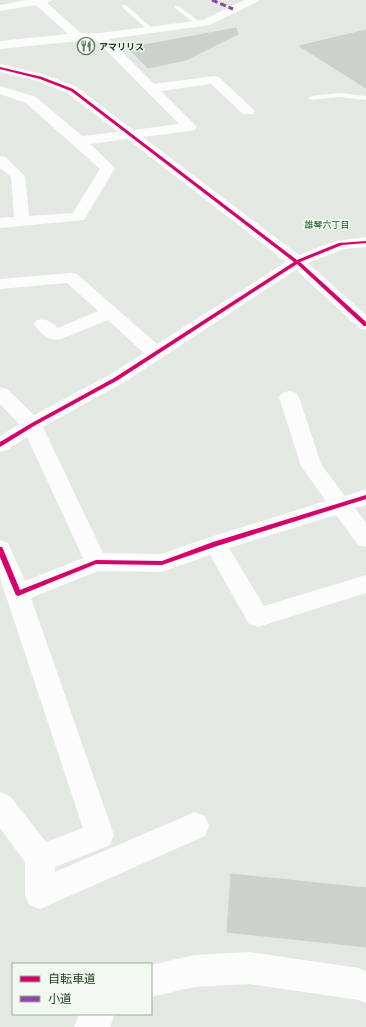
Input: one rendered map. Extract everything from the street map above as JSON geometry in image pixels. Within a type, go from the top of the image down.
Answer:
[{"type":"street","points":[[0,8],[41,0],[78,37]]},
{"type":"street","points":[[0,45],[78,37],[100,37],[206,23],[253,0]]},
{"type":"street","points":[[79,141],[190,126],[100,37]]},
{"type":"street","points":[[0,68],[41,78],[72,90],[297,262],[366,325]]},
{"type":"street","points":[[151,88],[214,80],[248,111]]},
{"type":"street","points":[[0,90],[31,100],[108,168],[78,217],[0,223]]},
{"type":"street","points":[[0,160],[18,176],[22,221]]},
{"type":"street","points":[[0,445],[32,425],[116,379],[297,262],[341,244],[366,242]]},
{"type":"street","points":[[0,284],[71,278],[155,353]]},
{"type":"street","points":[[43,324],[56,335],[110,313]]},
{"type":"street","points":[[0,393],[32,425],[96,562]]},
{"type":"street","points":[[289,397],[311,466],[342,505],[366,539]]},
{"type":"street","points":[[18,593],[96,562],[162,563],[215,544],[366,497]]},
{"type":"street","points":[[215,544],[258,617],[366,584]]},
{"type":"street","points":[[0,549],[18,593],[100,835],[40,858]]},
{"type":"street","points":[[0,805],[40,858],[40,894],[195,826]]},
{"type":"street","points":[[152,981],[194,971],[249,968],[366,986]]},
{"type":"street","points":[[90,1027],[98,1015]]},
{"type":"lane","points":[[124,6],[152,30]]},
{"type":"lane","points":[[177,7],[199,24]]},
{"type":"lane","points":[[311,98],[340,95],[366,98]]},
{"type":"building","points":[[236,28],[238,34],[186,60],[148,68],[128,48]]},
{"type":"building","points":[[366,30],[366,88],[299,46]]},
{"type":"building","points":[[231,874],[366,888],[366,947],[227,932]]},
{"type":"marked path","points":[[212,0],[233,9]]},
{"type":"cycle path","points":[[0,68],[41,78],[72,90],[297,262],[366,325]]},
{"type":"cycle path","points":[[0,445],[32,425],[116,379],[297,262],[341,244],[366,242]]},
{"type":"cycle path","points":[[0,549],[18,593],[96,562],[162,563],[215,544],[366,497]]},
{"type":"place","name":"アマリリス","points":[[86,46]]},
{"type":"district","name":"雄琴六丁目","points":[[327,224]]}]
